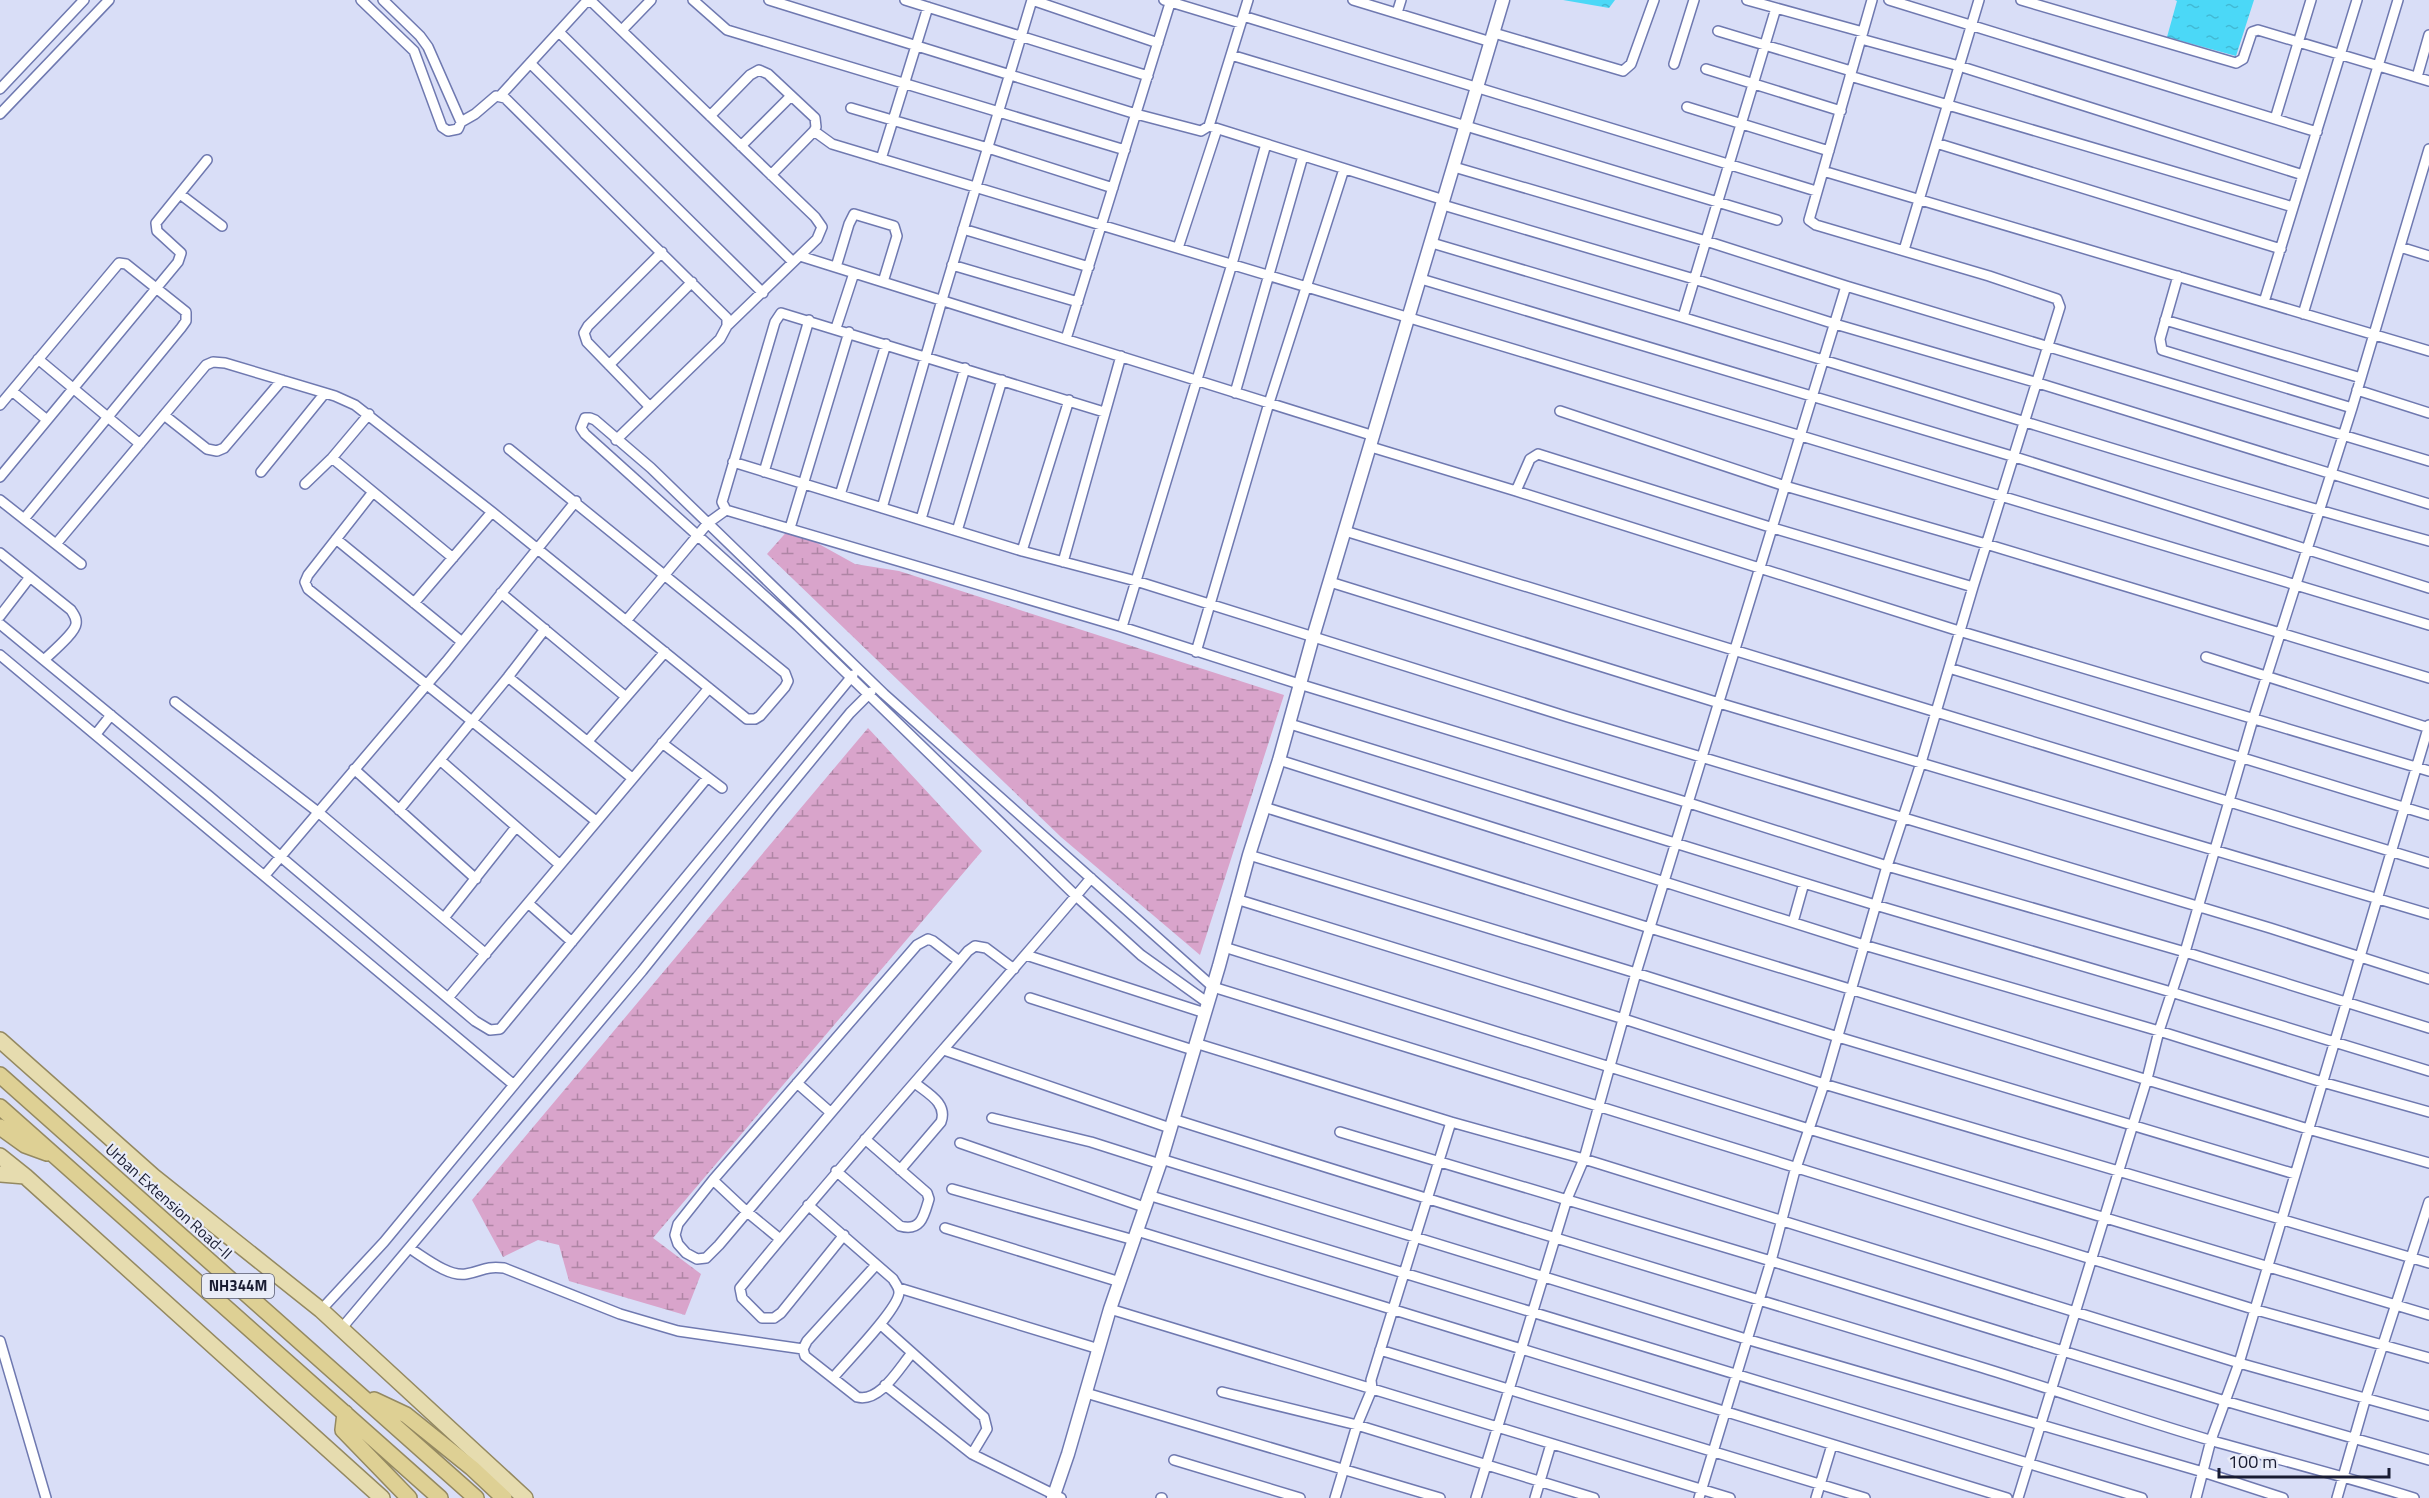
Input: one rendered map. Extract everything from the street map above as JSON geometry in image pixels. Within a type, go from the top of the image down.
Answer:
[{"type":"highway","name":"Urban Extension Road-II","points":[[0,1075],[476,1498]]},
{"type":"highway","name":"NH344M","points":[[0,1107],[440,1498]]},
{"type":"highway","points":[[0,1127],[25,1145],[55,1156]]},
{"type":"highway","points":[[357,1392],[406,1415],[472,1468],[504,1498]]},
{"type":"highway","points":[[345,1413],[343,1430],[409,1498]]},
{"type":"main road","points":[[0,1040],[153,1176],[321,1310],[525,1498]]},
{"type":"main road","points":[[0,1156],[382,1498]]},
{"type":"main road","points":[[0,1174],[25,1176]]},
{"type":"street","points":[[0,89],[84,0]]},
{"type":"street","points":[[0,114],[109,0]]},
{"type":"street","points":[[361,0],[414,51],[442,127],[448,131],[454,131],[460,127],[461,122],[428,47],[420,36],[383,0]]},
{"type":"street","points":[[622,30],[651,0]]},
{"type":"street","points":[[693,0],[727,30],[1125,150]]},
{"type":"street","points":[[769,0],[1136,114],[1201,131],[1213,128],[1266,144],[1835,324],[2037,383],[2429,504]]},
{"type":"street","points":[[905,0],[1148,76]]},
{"type":"street","points":[[882,508],[1032,0],[1158,43]]},
{"type":"street","points":[[1178,248],[1248,0]]},
{"type":"street","points":[[1353,0],[1623,71],[1632,64],[1654,0]]},
{"type":"street","points":[[1397,13],[1401,0]]},
{"type":"street","points":[[885,1385],[972,1454],[1056,1497],[1110,1309],[1160,1161],[1213,987],[1236,899],[1290,724],[1299,684],[1503,0]]},
{"type":"street","points":[[1674,64],[1694,0]]},
{"type":"street","points":[[1747,0],[2303,175]]},
{"type":"street","points":[[1701,1494],[1902,817],[1921,763],[1959,631],[2015,458],[2060,307],[2057,299],[1812,223],[1809,216],[1872,0]]},
{"type":"street","points":[[1889,0],[2317,132]]},
{"type":"street","points":[[1904,250],[1979,0]]},
{"type":"street","points":[[2021,0],[2235,63],[2243,59],[2255,29],[2429,81]]},
{"type":"street","points":[[2275,119],[2311,0]]},
{"type":"street","points":[[2264,302],[2357,0]]},
{"type":"street","points":[[2303,314],[2398,0]]},
{"type":"street","points":[[461,122],[475,114],[492,98],[500,96],[585,3],[592,1],[815,217],[822,227],[817,238],[727,326],[720,339],[616,440]]},
{"type":"street","points":[[1066,339],[1158,43],[1168,1],[1242,19],[1816,190]]},
{"type":"street","points":[[881,159],[927,7]]},
{"type":"street","points":[[1683,318],[1776,8]]},
{"type":"street","points":[[1718,31],[1948,105],[2293,207]]},
{"type":"street","points":[[559,32],[797,259],[836,267],[1269,403],[1372,442],[1516,490],[1959,631],[2429,771]]},
{"type":"street","points":[[2417,77],[2429,35]]},
{"type":"street","points":[[1231,55],[1777,220]]},
{"type":"street","points":[[530,63],[763,293]]},
{"type":"street","points":[[1706,69],[1841,111]]},
{"type":"street","points":[[710,116],[750,75],[759,70],[768,74],[815,118],[814,131],[771,175]]},
{"type":"street","points":[[500,96],[724,313],[727,326]]},
{"type":"street","points":[[741,146],[791,96]]},
{"type":"street","points":[[1687,107],[1828,151]]},
{"type":"street","points":[[851,108],[1113,188]]},
{"type":"street","points":[[814,131],[832,144],[881,159],[2429,625]]},
{"type":"street","points":[[1936,143],[2281,249]]},
{"type":"street","points":[[1122,627],[1266,144]]},
{"type":"street","points":[[2018,1498],[2116,1172],[2147,1079],[2159,1031],[2185,952],[2196,906],[2241,757],[2426,170],[2429,149]]},
{"type":"street","points":[[1235,393],[1303,156]]},
{"type":"street","points":[[0,477],[178,262],[181,253],[157,231],[156,223],[207,160]]},
{"type":"street","points":[[1454,167],[1706,241],[1846,286],[2429,461]]},
{"type":"street","points":[[1196,652],[1269,403],[1344,169]]},
{"type":"street","points":[[1822,171],[2429,351]]},
{"type":"street","points":[[180,194],[222,226]]},
{"type":"street","points":[[836,267],[854,214],[888,224],[894,226],[897,236],[883,282]]},
{"type":"street","points":[[963,229],[1089,267]]},
{"type":"street","points":[[1432,243],[2318,511],[2429,541]]},
{"type":"street","points":[[2400,247],[2429,256]]},
{"type":"street","points":[[650,407],[584,337],[585,329],[662,252]]},
{"type":"street","points":[[0,405],[119,263],[126,264],[186,312],[186,321],[24,519]]},
{"type":"street","points":[[952,265],[1078,302]]},
{"type":"street","points":[[836,328],[854,273]]},
{"type":"street","points":[[2178,276],[2160,339],[2162,350],[2352,408]]},
{"type":"street","points":[[1421,279],[1813,396],[2429,588]]},
{"type":"street","points":[[609,365],[692,282]]},
{"type":"street","points":[[1476,1498],[1567,1199],[1584,1159],[1636,973],[1846,286]]},
{"type":"street","points":[[1104,412],[784,313],[777,316],[722,502],[726,510],[1122,627],[1299,684],[1689,802],[1887,867],[2185,952],[2429,1028]]},
{"type":"street","points":[[764,472],[809,320]]},
{"type":"street","points":[[2165,320],[2361,378]]},
{"type":"street","points":[[790,528],[849,333]]},
{"type":"street","points":[[840,495],[886,344]]},
{"type":"street","points":[[1063,562],[1121,356]]},
{"type":"street","points":[[38,359],[140,444]]},
{"type":"street","points":[[56,543],[206,365],[213,362],[225,363],[325,393],[355,405],[369,414],[747,719],[752,720],[760,716],[785,687],[787,677],[576,501],[509,449]]},
{"type":"street","points":[[921,519],[965,368]]},
{"type":"street","points":[[164,415],[207,449],[217,452],[224,448],[282,380]]},
{"type":"street","points":[[957,531],[1002,380]]},
{"type":"street","points":[[2357,390],[2429,412]]},
{"type":"street","points":[[12,391],[47,420]]},
{"type":"street","points":[[261,472],[325,393]]},
{"type":"street","points":[[1022,551],[1069,400]]},
{"type":"street","points":[[1560,411],[1785,486],[1986,544],[2429,678]]},
{"type":"street","points":[[305,484],[332,458],[369,414]]},
{"type":"street","points":[[1206,1008],[1141,955],[1076,897],[798,626],[585,434],[580,428],[585,418],[590,418],[651,468],[859,667],[877,687],[1213,987],[2253,1309],[2429,1358]]},
{"type":"street","points":[[1516,490],[1530,459],[1538,454],[1773,528],[1973,587]]},
{"type":"street","points":[[332,458],[453,558]]},
{"type":"street","points":[[734,462],[1022,551],[1136,581],[1313,638],[2429,978]]},
{"type":"street","points":[[373,492],[308,575],[305,582],[308,589],[596,821]]},
{"type":"street","points":[[0,500],[81,564]]},
{"type":"street","points":[[265,876],[462,642],[576,501]]},
{"type":"street","points":[[626,621],[697,535],[708,523],[726,510]]},
{"type":"street","points":[[414,603],[492,512]]},
{"type":"street","points":[[1345,531],[1935,714],[2429,863]]},
{"type":"street","points":[[336,539],[462,642]]},
{"type":"street","points":[[0,553],[71,610],[77,621],[73,631],[44,660]]},
{"type":"street","points":[[0,616],[30,577]]},
{"type":"street","points":[[1330,582],[1719,702],[2429,914]]},
{"type":"street","points":[[501,593],[626,697]]},
{"type":"street","points":[[0,624],[448,998],[485,1028],[494,1030],[500,1029],[707,778]]},
{"type":"street","points":[[399,810],[545,629]]},
{"type":"street","points":[[588,741],[664,652]]},
{"type":"street","points":[[0,655],[514,1084]]},
{"type":"street","points":[[2196,1498],[2211,1440],[2239,1363],[2253,1309],[2429,727],[2206,657]]},
{"type":"street","points":[[321,1310],[384,1242],[859,667]]},
{"type":"street","points":[[1949,668],[2429,815]]},
{"type":"street","points":[[508,677],[632,778]]},
{"type":"street","points":[[341,1329],[642,971],[772,808],[867,695],[877,687]]},
{"type":"street","points":[[448,998],[708,688]]},
{"type":"street","points":[[175,702],[318,812],[486,954]]},
{"type":"street","points":[[96,734],[111,715]]},
{"type":"street","points":[[1290,724],[1876,905],[2429,1071]]},
{"type":"street","points":[[662,743],[722,789]]},
{"type":"street","points":[[440,760],[560,865]]},
{"type":"street","points":[[1279,760],[1864,945],[2429,1112]]},
{"type":"street","points":[[354,769],[476,879]]},
{"type":"street","points":[[1264,807],[1650,928],[2308,1129],[2429,1163]]},
{"type":"street","points":[[444,918],[516,827]]},
{"type":"street","points":[[1249,855],[1838,1037],[2295,1174]]},
{"type":"street","points":[[844,1235],[781,1313],[768,1319],[762,1318],[742,1298],[740,1288],[836,1171],[944,1050],[1091,878]]},
{"type":"street","points":[[1793,922],[1804,883]]},
{"type":"street","points":[[1236,899],[1624,1019],[1824,1084],[2116,1172],[2281,1217],[2429,1263]]},
{"type":"street","points":[[528,903],[572,942]]},
{"type":"street","points":[[959,960],[928,939],[917,945],[713,1180],[678,1224],[675,1235],[678,1244],[686,1253],[697,1259],[706,1258],[719,1245],[968,951],[975,946],[986,948],[1014,969]]},
{"type":"street","points":[[1224,947],[1809,1129],[2429,1316]]},
{"type":"street","points":[[1026,955],[1206,1008]]},
{"type":"street","points":[[1030,998],[1584,1159],[2239,1363],[2429,1416]]},
{"type":"street","points":[[944,1050],[1172,1123],[1556,1237],[2211,1440],[2414,1498]]},
{"type":"street","points":[[797,1083],[830,1112]]},
{"type":"street","points":[[900,1170],[941,1122],[943,1116],[940,1104],[915,1083]]},
{"type":"street","points":[[992,1118],[1160,1161],[1746,1339],[2203,1472],[2283,1498]]},
{"type":"street","points":[[1335,1498],[1372,1389],[1371,1380],[1451,1122]]},
{"type":"street","points":[[1340,1132],[1771,1260],[2224,1401],[2429,1460]]},
{"type":"street","points":[[836,1171],[900,1226],[913,1228],[922,1220],[929,1199],[923,1189],[865,1139]]},
{"type":"street","points":[[960,1143],[1146,1201],[1404,1275],[2142,1498]]},
{"type":"street","points":[[713,1180],[780,1239]]},
{"type":"street","points":[[952,1189],[1135,1236],[1393,1311],[2007,1498]]},
{"type":"street","points":[[2337,1498],[2366,1397],[2429,1202]]},
{"type":"street","points":[[808,1205],[893,1279],[900,1294],[880,1324],[833,1378]]},
{"type":"street","points":[[945,1228],[1120,1282]]},
{"type":"street","points":[[409,1248],[450,1272],[465,1275],[488,1266],[504,1268],[620,1314],[678,1330],[804,1349]]},
{"type":"street","points":[[876,1265],[807,1341],[804,1349],[805,1356],[857,1397],[865,1399],[872,1397],[885,1385],[912,1353]]},
{"type":"street","points":[[899,1288],[1100,1349]]},
{"type":"street","points":[[1110,1309],[1551,1444],[1701,1494],[1730,1498]]},
{"type":"street","points":[[880,1324],[984,1417],[987,1429],[972,1454]]},
{"type":"street","points":[[0,1341],[46,1498]]},
{"type":"street","points":[[1380,1350],[1865,1498]]},
{"type":"street","points":[[1222,1392],[1358,1425],[1594,1498]]},
{"type":"street","points":[[1086,1393],[1440,1498]]},
{"type":"street","points":[[1535,1498],[1551,1444]]},
{"type":"street","points":[[1816,1498],[1832,1445]]},
{"type":"street","points":[[1174,1460],[1300,1498]]},
{"type":"green space","points":[[790,528],[855,564],[899,571],[1284,695],[1200,955],[1061,837],[767,554]]},
{"type":"green space","points":[[868,728],[982,851],[653,1238],[701,1274],[685,1315],[569,1281],[559,1245],[538,1240],[503,1257],[472,1200]]},
{"type":"water","points":[[1563,0],[1615,0],[1609,8]]},
{"type":"water","points":[[2175,0],[2254,0],[2236,56],[2167,37],[2177,1]]}]
